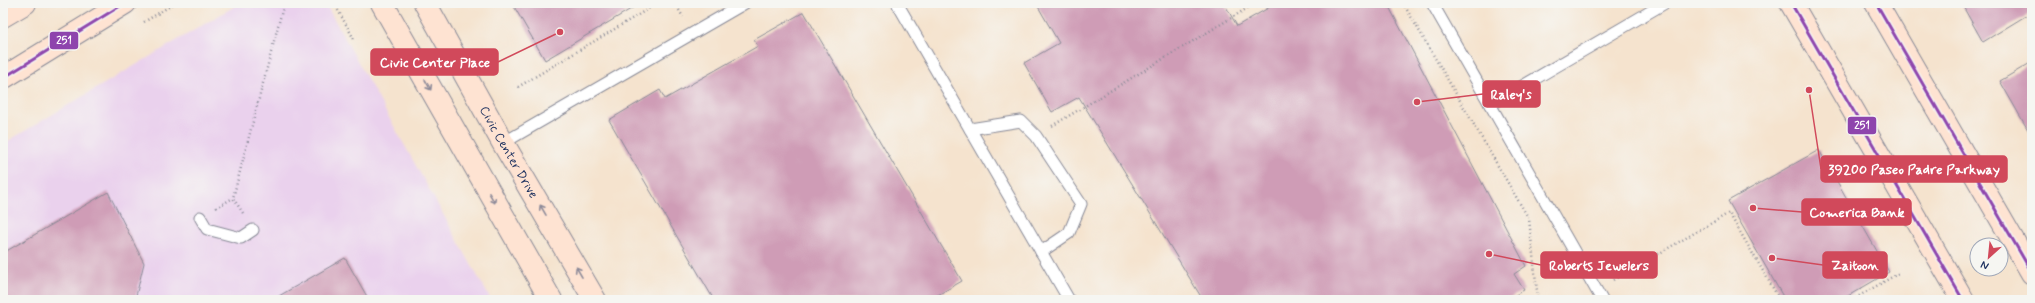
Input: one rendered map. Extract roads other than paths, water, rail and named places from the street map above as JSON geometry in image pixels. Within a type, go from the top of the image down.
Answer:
[{"type":"main road","points":[[3,16],[26,3]]},
{"type":"main road","points":[[3,78],[125,3]]},
{"type":"main road","points":[[382,3],[551,300]]},
{"type":"main road","name":"Civic Center Drive","points":[[425,3],[503,143],[595,300]]},
{"type":"main road","points":[[1791,3],[1963,300]]},
{"type":"main road","points":[[1876,3],[2032,274]]},
{"type":"lane","points":[[503,143],[745,3]]},
{"type":"lane","points":[[898,3],[1069,300]]},
{"type":"lane","points":[[1432,3],[1602,300]]},
{"type":"lane","points":[[1490,105],[1665,3]]},
{"type":"lane","points":[[970,129],[1021,121],[1036,136],[1081,204],[1069,233],[1041,252]]},
{"type":"lane","points":[[200,217],[207,229],[241,238],[253,230]]},
{"type":"place","name":"Civic Center Place","points":[[560,32]]},
{"type":"place","name":"39200 Paseo Padre Parkway","points":[[1809,90]]},
{"type":"place","name":"Raley's","points":[[1417,102]]},
{"type":"place","name":"Comerica Bank","points":[[1753,208]]},
{"type":"place","name":"Roberts Jewelers","points":[[1489,254]]},
{"type":"place","name":"Zaitoon","points":[[1772,258]]}]
